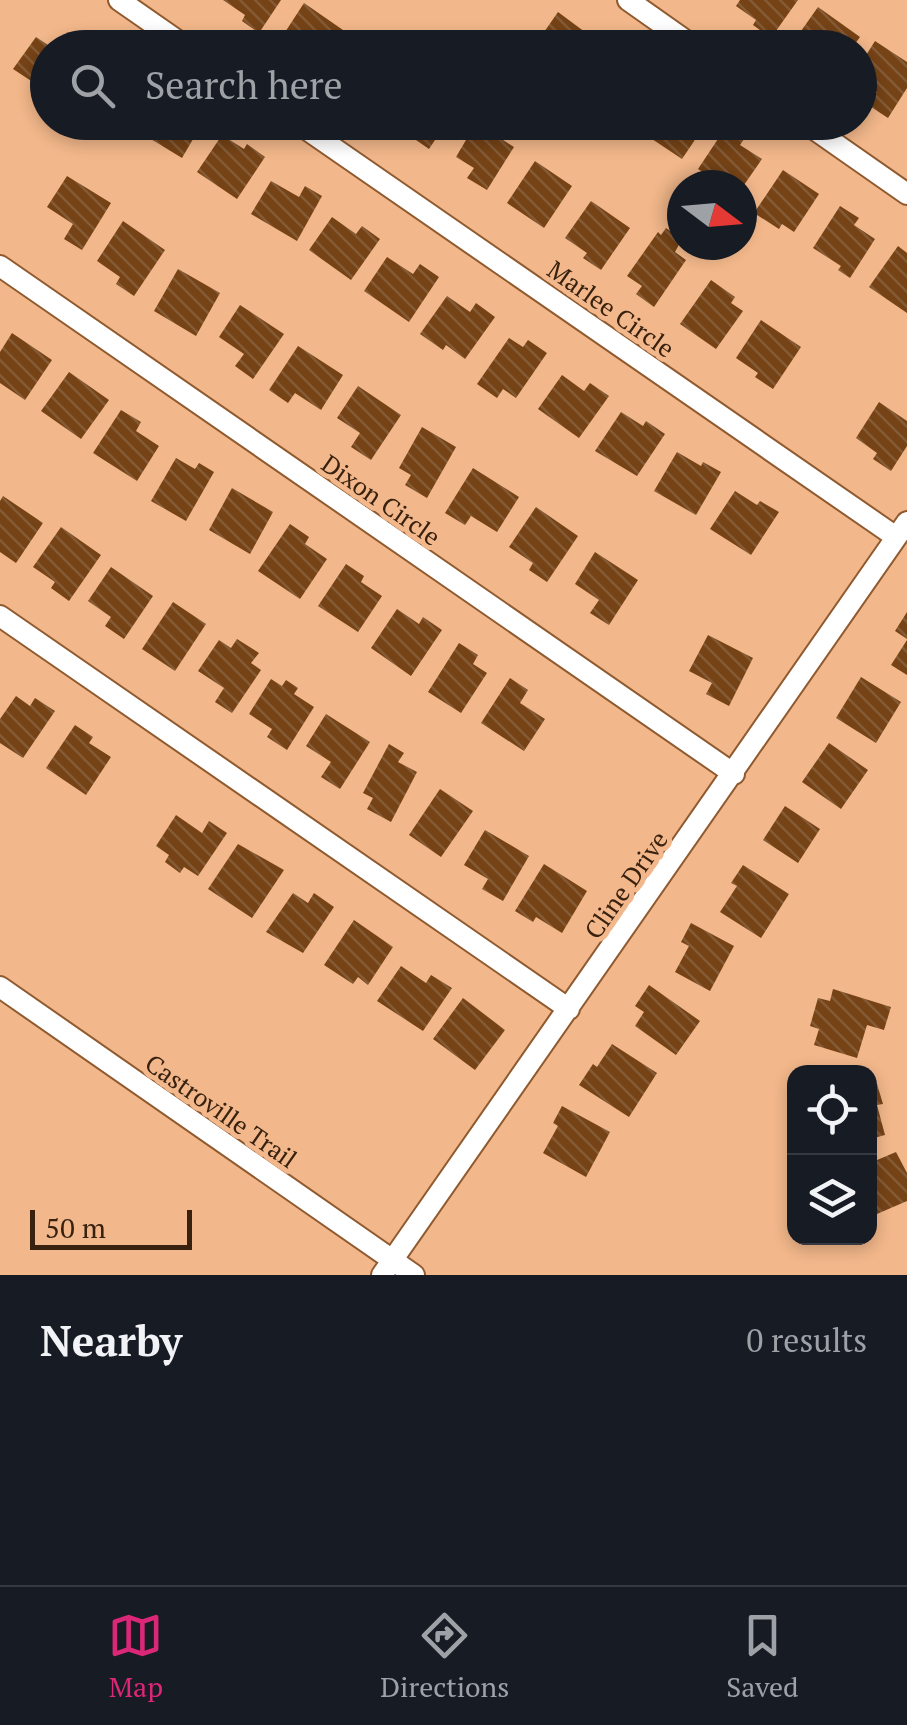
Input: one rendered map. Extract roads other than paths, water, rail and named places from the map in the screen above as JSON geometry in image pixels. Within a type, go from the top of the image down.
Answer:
[{"type":"street","points":[[119,0],[162,30]]},
{"type":"street","points":[[628,0],[670,30]]},
{"type":"street","name":"Marlee Circle","points":[[323,140],[902,529]]},
{"type":"street","points":[[830,140],[907,194]]},
{"type":"street","name":"Dixon Circle","points":[[0,266],[734,774]]},
{"type":"street","name":"Cline Drive","points":[[388,1268],[902,529]]},
{"type":"street","points":[[0,616],[569,1009]]},
{"type":"street","name":"Castroville Trail","points":[[0,987],[388,1268],[414,1275]]}]
